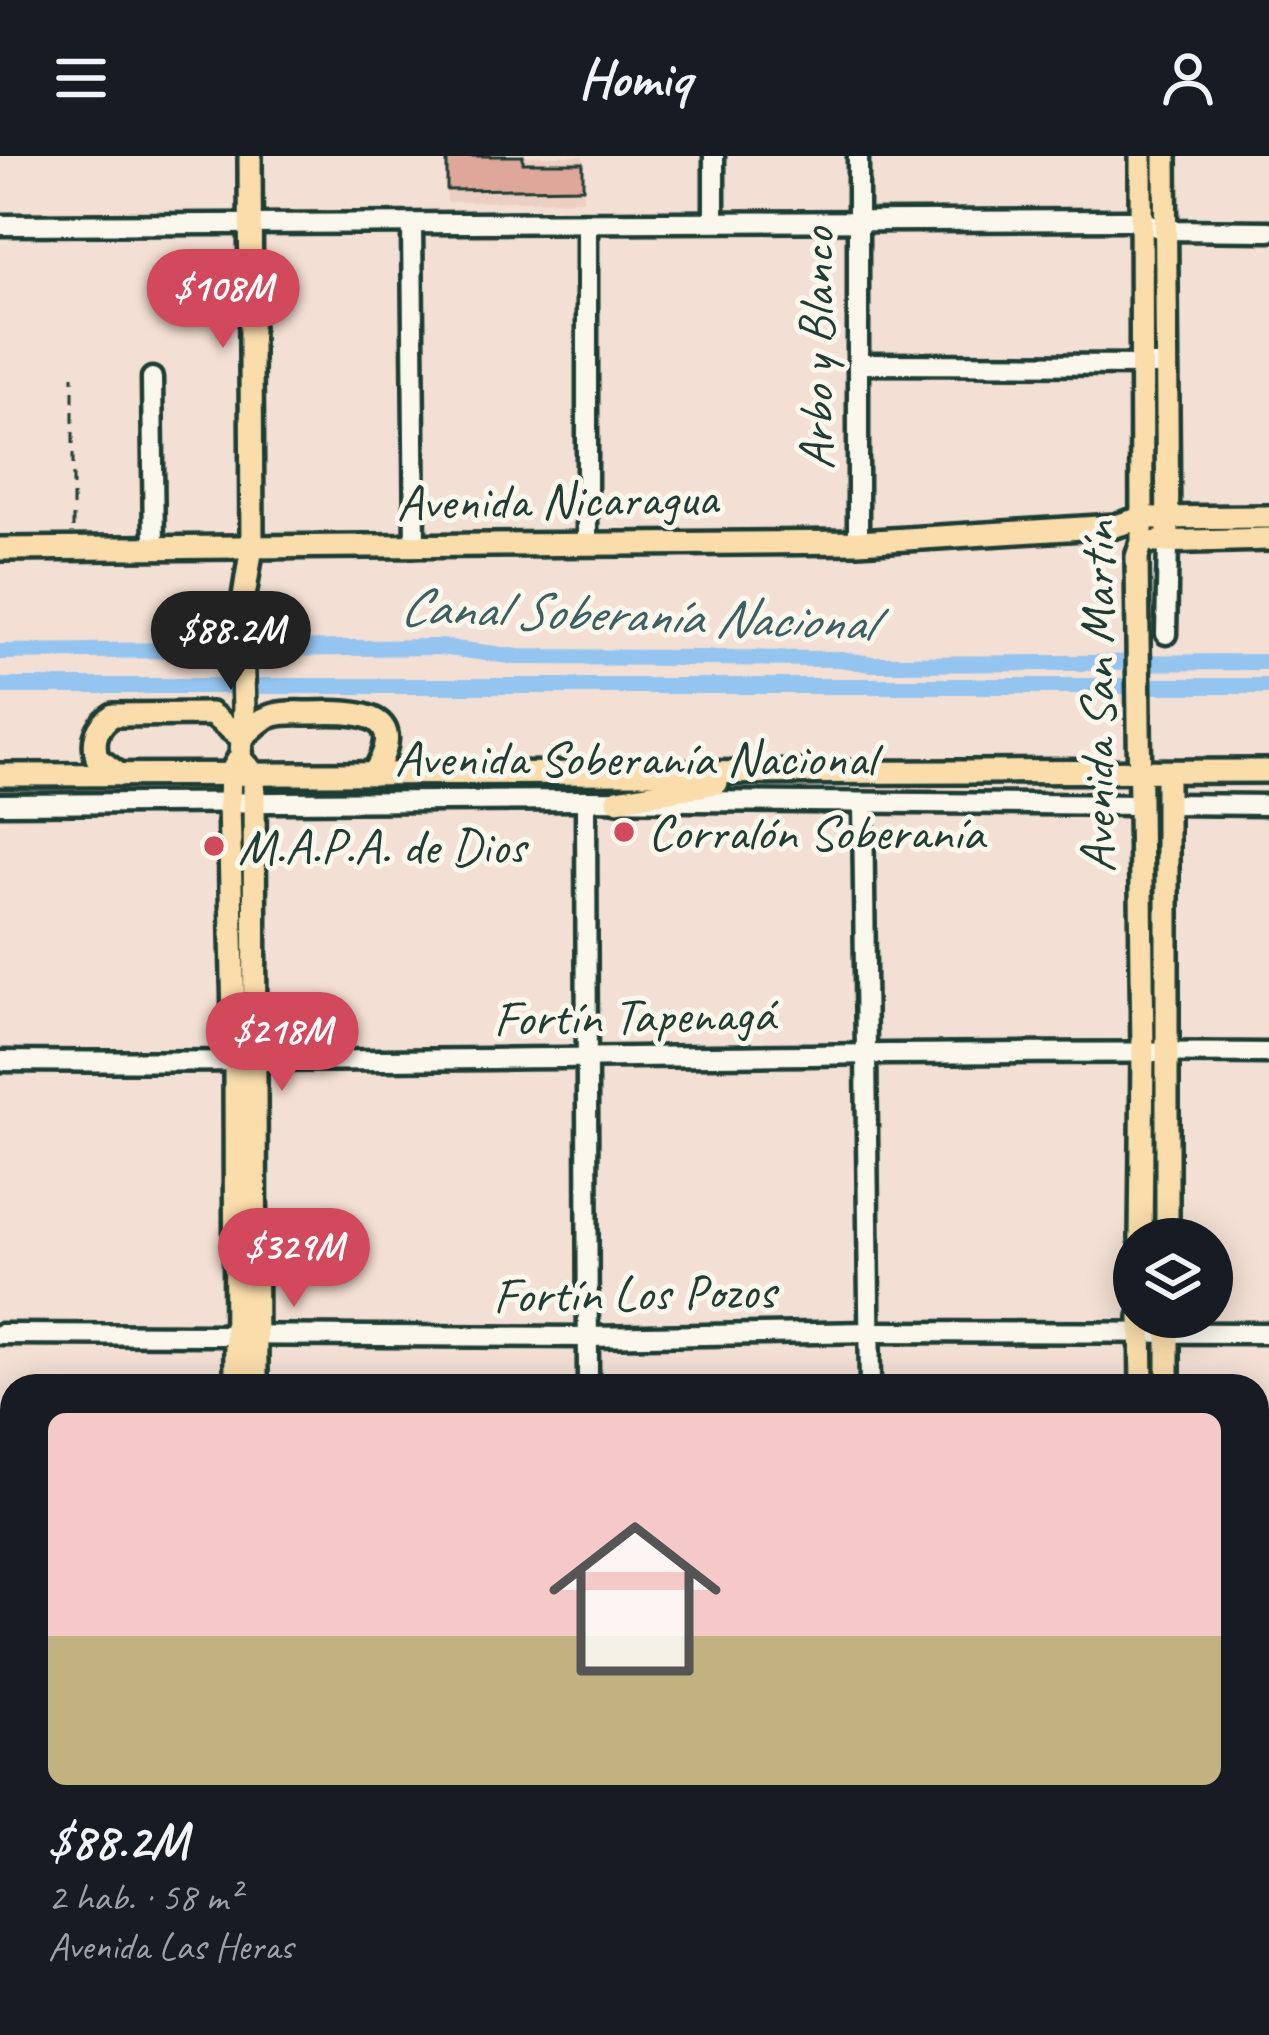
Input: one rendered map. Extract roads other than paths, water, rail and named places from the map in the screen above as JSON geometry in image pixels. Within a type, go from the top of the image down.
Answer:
[{"type":"main road","points":[[250,156],[252,546],[241,616],[242,761],[253,802],[244,1063],[246,1336],[254,1374]]},
{"type":"main road","name":"Avenida San Martín","points":[[1141,156],[1140,773],[1166,1218]]},
{"type":"main road","name":"Avenida San Martín","points":[[1165,156],[1168,542]]},
{"type":"main road","name":"Avenida Nicaragua","points":[[0,549],[858,542],[1115,526],[1142,518],[1269,517]]},
{"type":"main road","points":[[1115,526],[1142,542],[1269,539]]},
{"type":"main road","points":[[120,775],[97,758],[94,746],[101,723],[113,715],[211,714],[242,761]]},
{"type":"main road","points":[[244,1063],[229,802],[242,761],[263,719],[278,714],[368,714],[381,723],[387,739],[385,755],[373,774]]},
{"type":"main road","name":"Avenida Soberanía Nacional","points":[[0,775],[120,775],[242,761],[373,774],[1269,771]]},
{"type":"main road","points":[[616,800],[774,773]]},
{"type":"main road","name":"Avenida San Martín","points":[[1143,1218],[1167,773]]},
{"type":"main road","name":"Avenida Soberanía Nacional","points":[[1141,805],[1167,804]]},
{"type":"main road","points":[[238,1374],[246,1336]]},
{"type":"main road","points":[[1141,1338],[1142,1374]]},
{"type":"main road","points":[[1168,1338],[1168,1374]]},
{"type":"street","points":[[713,156],[714,220]]},
{"type":"street","name":"Arbo y Blanco","points":[[858,156],[858,542]]},
{"type":"street","points":[[0,225],[1142,220],[1163,230],[1269,231]]},
{"type":"street","points":[[586,544],[587,224]]},
{"type":"street","points":[[412,225],[416,547]]},
{"type":"street","points":[[858,364],[1167,364]]},
{"type":"street","points":[[152,378],[154,548]]},
{"type":"street","name":"Avenida San Martín","points":[[1166,634],[1168,542]]},
{"type":"street","points":[[586,800],[589,1374]]},
{"type":"street","name":"Avenida Soberanía Nacional","points":[[0,804],[616,800],[1141,805]]},
{"type":"street","points":[[863,803],[870,1374]]},
{"type":"street","name":"Avenida Soberanía Nacional","points":[[1167,804],[1269,805]]},
{"type":"street","name":"Fortín Tapenagá","points":[[0,1061],[1269,1053]]},
{"type":"street","name":"Fortín Los Pozos","points":[[0,1334],[588,1337],[1113,1325]]},
{"type":"street","name":"Fortín Los Pozos","points":[[1233,1330],[1269,1333]]},
{"type":"waterway","name":"Canal Soberanía Nacional","points":[[0,652],[440,647],[518,657],[840,659],[871,664],[1269,662]]},
{"type":"waterway","points":[[0,686],[1269,686]]},
{"type":"place","name":"Corralón Soberanía","points":[[624,832]]},
{"type":"place","name":"M.A.P.A. de Dios","points":[[214,846]]}]
